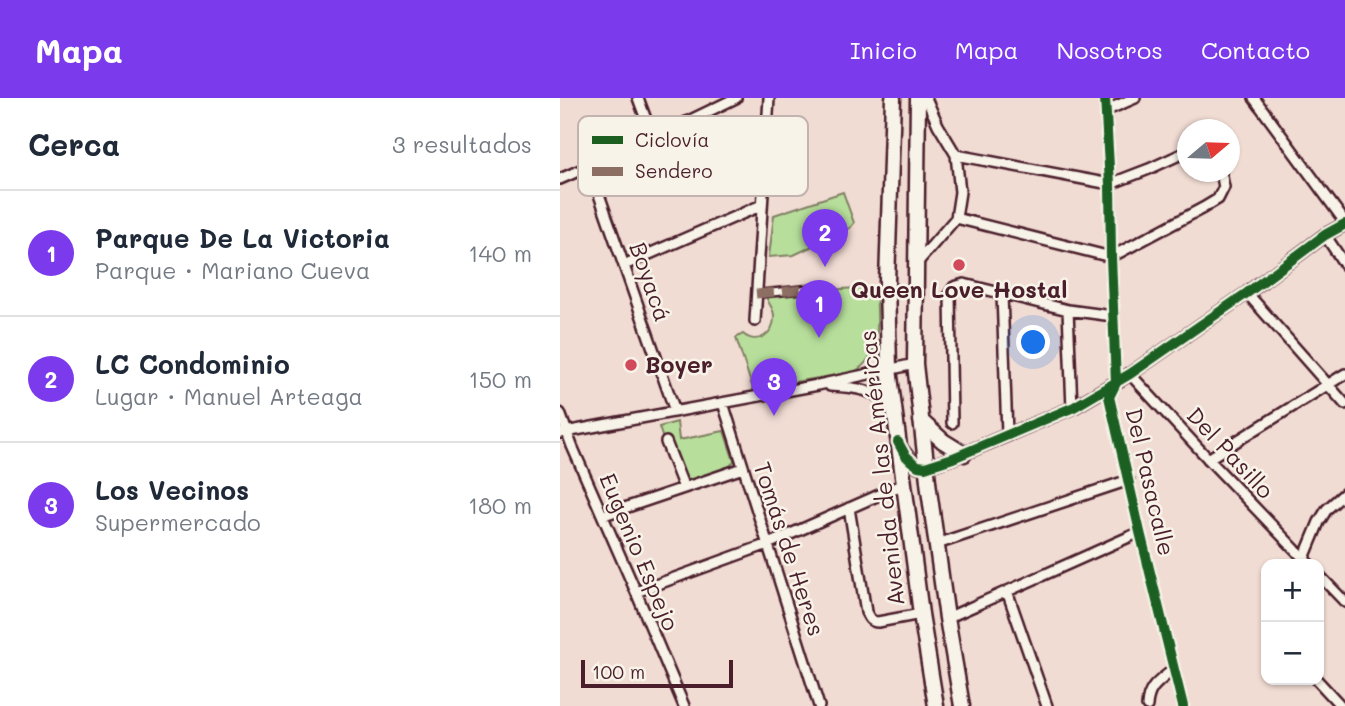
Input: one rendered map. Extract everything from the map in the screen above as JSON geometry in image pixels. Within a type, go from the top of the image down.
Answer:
[{"type":"main road","name":"Avenida de las Américas","points":[[893,98],[887,282],[889,369],[921,614],[936,706]]},
{"type":"main road","name":"Avenida de las Américas","points":[[918,98],[915,363],[925,467],[962,706]]},
{"type":"main road","points":[[921,421],[943,441],[964,454]]},
{"type":"street","points":[[638,98],[645,116]]},
{"type":"street","points":[[699,116],[736,98]]},
{"type":"street","points":[[768,116],[769,98]]},
{"type":"street","points":[[915,265],[956,218],[960,192],[956,155],[926,98]]},
{"type":"street","name":"Del Pasacalle","points":[[1105,98],[1116,383],[1109,397],[1183,706]]},
{"type":"street","points":[[1107,110],[1136,98]]},
{"type":"street","points":[[898,442],[911,461],[925,467],[964,454],[1072,408],[1130,374],[1345,223],[1254,98]]},
{"type":"street","points":[[956,155],[1110,184],[1177,156]]},
{"type":"street","points":[[560,179],[578,171]]},
{"type":"street","points":[[956,218],[1111,257],[1218,198],[1224,187],[1223,182]]},
{"type":"street","name":"Boyacá","points":[[600,196],[675,411]]},
{"type":"street","points":[[755,321],[763,196]]},
{"type":"street","points":[[624,265],[762,205]]},
{"type":"street","points":[[1325,235],[1345,265]]},
{"type":"street","points":[[952,423],[950,293],[954,287],[964,284],[1068,310],[1113,316]]},
{"type":"street","points":[[756,293],[828,287]]},
{"type":"street","points":[[1247,293],[1345,404]]},
{"type":"street","points":[[1002,294],[1007,434]]},
{"type":"street","points":[[1068,310],[1072,408]]},
{"type":"street","points":[[563,432],[818,385],[915,363]]},
{"type":"street","points":[[1208,459],[1345,373]]},
{"type":"street","name":"Del Pasillo","points":[[1130,374],[1302,559]]},
{"type":"street","points":[[818,385],[865,390],[886,401],[895,415]]},
{"type":"street","name":"Tomás de Heres","points":[[723,403],[820,706]]},
{"type":"street","name":"Eugenio Espejo","points":[[560,413],[563,432],[604,515],[684,706]]},
{"type":"street","points":[[666,442],[684,488]]},
{"type":"street","points":[[604,515],[743,468]]},
{"type":"street","points":[[937,544],[1129,480]]},
{"type":"street","points":[[636,592],[768,544],[904,484]]},
{"type":"street","points":[[1306,559],[1323,515],[1345,493]]},
{"type":"street","points":[[849,508],[868,617],[878,622],[921,614]]},
{"type":"street","points":[[947,618],[1140,532]]},
{"type":"street","points":[[1324,580],[1345,602]]},
{"type":"street","points":[[1007,591],[1046,706]]},
{"type":"street","points":[[1147,706],[1147,696],[1151,688],[1174,669]]},
{"type":"street","points":[[1322,685],[1341,706]]},
{"type":"green space","points":[[843,192],[854,223],[850,228],[794,255],[769,257],[774,215]]},
{"type":"green space","points":[[876,288],[877,336],[864,365],[854,372],[753,389],[736,338],[743,334],[754,339],[759,338],[772,328],[774,313],[766,294]]},
{"type":"green space","points":[[677,422],[679,440],[724,431],[734,461],[730,466],[678,486],[659,427]]},
{"type":"marked path","points":[[756,294],[828,287]]},
{"type":"cycle path","points":[[1105,98],[1116,383],[1109,397],[1183,706]]},
{"type":"cycle path","points":[[898,442],[911,461],[925,467],[953,458],[1074,407],[1130,374],[1325,235],[1345,224]]},
{"type":"place","name":"Queen Love Hostal","points":[[959,265]]},
{"type":"place","name":"LC Condominio","points":[[825,267]]},
{"type":"place","name":"Parque De La Victoria","points":[[819,338]]},
{"type":"place","name":"Boyer","points":[[631,365]]},
{"type":"place","name":"Los Vecinos","points":[[774,416]]}]
